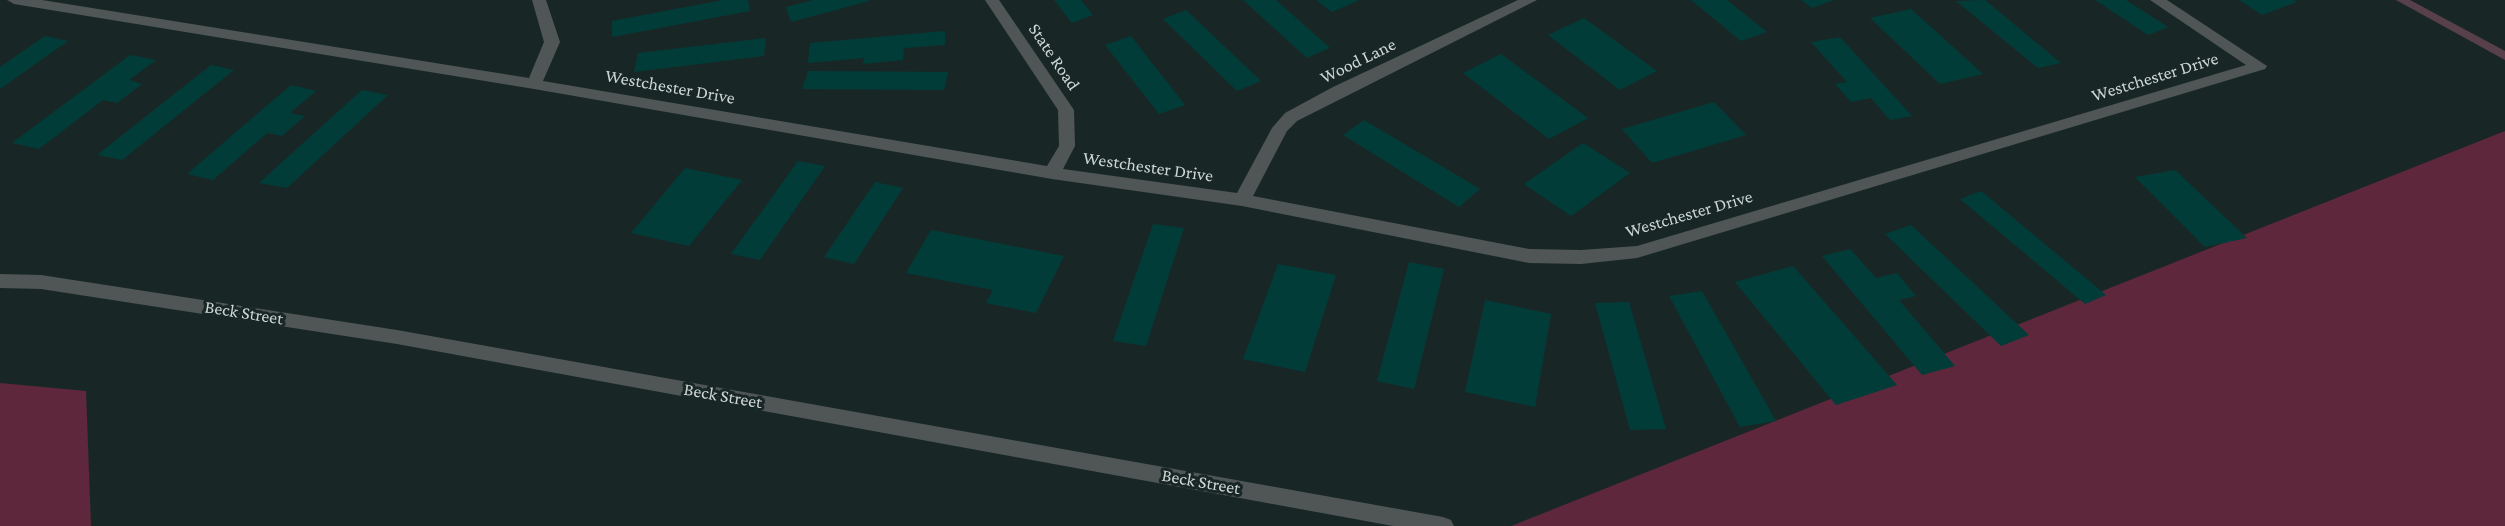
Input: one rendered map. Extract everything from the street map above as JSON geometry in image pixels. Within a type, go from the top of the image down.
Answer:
[{"type":"street","name":"Westchester Drive","points":[[14,0],[86,14],[534,84],[1052,173],[1242,200],[1529,256],[1581,257],[1637,252],[2259,66],[2157,0]]},
{"type":"street","points":[[86,14],[99,0]]},
{"type":"street","points":[[534,84],[552,42],[539,0]]},
{"type":"street","name":"State Road","points":[[992,0],[1066,110],[1067,146],[1052,173]]},
{"type":"street","name":"Wood Lane","points":[[1242,200],[1280,128],[1291,117],[1508,4],[1530,0]]},
{"type":"street","name":"Beck Street","points":[[0,281],[41,282],[397,337],[1443,526]]},
{"type":"shaded area","points":[[2505,131],[2505,526],[1511,526]]},
{"type":"shaded area","points":[[0,383],[86,391],[91,526],[0,526]]},
{"type":"building","points":[[723,0],[748,0],[750,11],[612,37],[612,21]]},
{"type":"building","points":[[814,0],[869,1],[791,22],[786,7]]},
{"type":"building","points":[[1054,0],[1081,0],[1093,15],[1072,23]]},
{"type":"building","points":[[1243,0],[1276,0],[1330,48],[1307,58]]},
{"type":"building","points":[[1316,0],[1359,0],[1332,12]]},
{"type":"building","points":[[1691,0],[1727,0],[1767,32],[1741,41]]},
{"type":"building","points":[[1801,0],[1834,0],[1812,8]]},
{"type":"building","points":[[1985,0],[2061,63],[2038,68],[1956,1]]},
{"type":"building","points":[[2095,0],[2126,0],[2168,27],[2148,35]]},
{"type":"building","points":[[2239,0],[2294,0],[2297,2],[2262,15]]},
{"type":"building","points":[[1911,9],[1983,74],[1940,84],[1870,18]]},
{"type":"building","points":[[1186,10],[1261,81],[1237,91],[1163,19]]},
{"type":"building","points":[[1584,18],[1657,71],[1620,90],[1548,35]]},
{"type":"building","points":[[945,31],[945,45],[904,48],[903,60],[863,64],[864,58],[808,63],[810,43]]},
{"type":"building","points":[[45,36],[68,41],[0,89],[0,67]]},
{"type":"building","points":[[1131,36],[1185,105],[1159,114],[1105,45]]},
{"type":"building","points":[[1840,37],[1912,116],[1890,120],[1871,98],[1851,102],[1835,84],[1847,82],[1811,42]]},
{"type":"building","points":[[766,38],[764,56],[634,72],[638,53]]},
{"type":"building","points":[[1501,54],[1588,118],[1549,139],[1463,73]]},
{"type":"building","points":[[130,55],[156,60],[129,80],[142,84],[117,103],[103,100],[39,149],[12,143]]},
{"type":"building","points":[[211,65],[234,70],[122,160],[97,155]]},
{"type":"building","points":[[808,71],[948,72],[944,90],[802,89]]},
{"type":"building","points":[[291,85],[316,91],[290,113],[305,116],[282,136],[267,133],[213,180],[187,174]]},
{"type":"building","points":[[362,90],[388,95],[287,188],[259,183]]},
{"type":"building","points":[[1714,102],[1746,135],[1652,163],[1622,129]]},
{"type":"building","points":[[1364,120],[1480,189],[1459,207],[1343,135]]},
{"type":"building","points":[[1583,143],[1630,173],[1571,216],[1524,184]]},
{"type":"building","points":[[798,161],[825,166],[760,260],[731,254]]},
{"type":"building","points":[[685,168],[742,180],[689,246],[631,233]]},
{"type":"building","points":[[2175,170],[2247,238],[2205,247],[2135,177]]},
{"type":"building","points":[[875,182],[903,188],[854,264],[824,257]]},
{"type":"building","points":[[1981,191],[2106,295],[2085,304],[1960,199]]},
{"type":"building","points":[[1153,224],[1184,228],[1146,346],[1113,341]]},
{"type":"building","points":[[1911,225],[2029,335],[2001,346],[1885,234]]},
{"type":"building","points":[[931,230],[1064,256],[1036,313],[986,303],[993,290],[906,273]]},
{"type":"building","points":[[1850,249],[1876,278],[1897,273],[1916,296],[1899,300],[1955,366],[1922,375],[1822,256]]},
{"type":"building","points":[[1409,262],[1444,269],[1414,389],[1377,381]]},
{"type":"building","points":[[1278,264],[1336,275],[1305,372],[1243,359]]},
{"type":"building","points":[[1793,266],[1897,385],[1836,405],[1735,282]]},
{"type":"building","points":[[1702,291],[1776,421],[1740,427],[1669,296]]},
{"type":"building","points":[[1485,300],[1551,314],[1535,407],[1465,392]]},
{"type":"building","points":[[1629,302],[1666,429],[1630,430],[1595,303]]},
{"type":"waterway","points":[[2402,0],[2505,56]]}]
